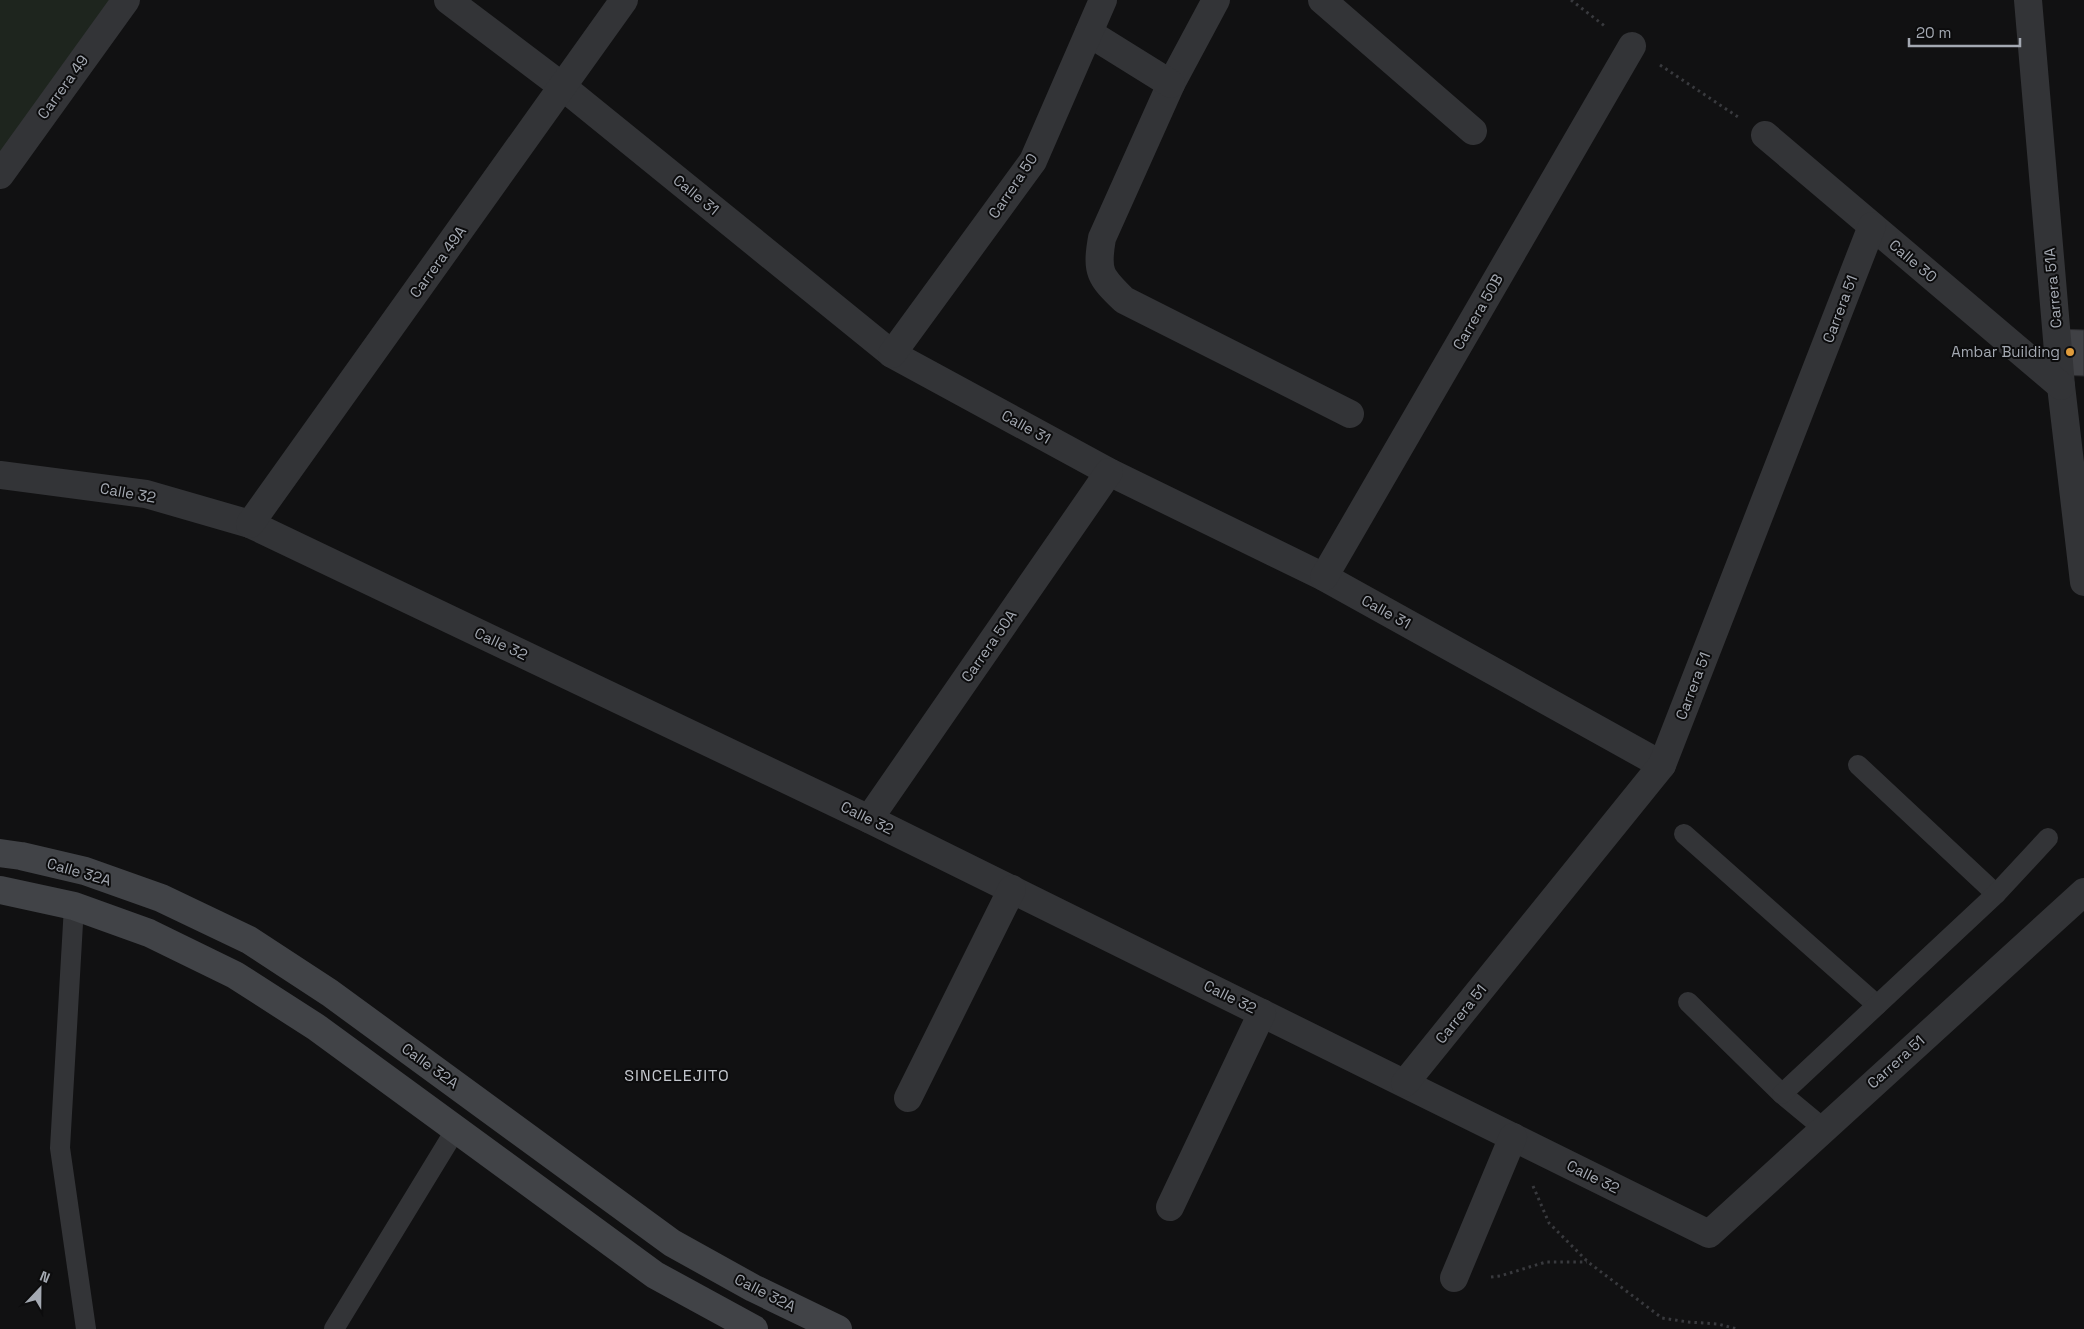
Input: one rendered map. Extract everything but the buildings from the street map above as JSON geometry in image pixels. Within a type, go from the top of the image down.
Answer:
[{"type":"main road","name":"Calle 32A","points":[[0,853],[22,856],[85,871],[161,898],[249,940],[330,993],[672,1243],[753,1288],[838,1329]]},
{"type":"main road","points":[[0,890],[74,906],[149,933],[235,975],[316,1028],[655,1275],[754,1329]]},
{"type":"street","name":"Carrera 49","points":[[0,174],[126,0]]},
{"type":"street","name":"Calle 31","points":[[448,0],[563,87],[892,354],[1109,472],[1324,577],[1662,765]]},
{"type":"street","name":"Carrera 49A","points":[[250,524],[624,0]]},
{"type":"street","name":"Carrera 50","points":[[892,354],[1033,161],[1090,34],[1103,0]]},
{"type":"street","points":[[1216,0],[1171,84],[1102,238],[1099,258],[1101,275],[1124,300],[1350,414]]},
{"type":"street","points":[[1322,0],[1473,131]]},
{"type":"street","name":"Carrera 51A","points":[[2029,12],[2061,386],[2084,582]]},
{"type":"street","points":[[1090,34],[1171,84]]},
{"type":"street","name":"Carrera 50B","points":[[1324,577],[1632,46]]},
{"type":"street","name":"Calle 30","points":[[1766,135],[2061,386]]},
{"type":"street","name":"Carrera 51","points":[[1405,1083],[1662,765],[1872,226]]},
{"type":"street","name":"Carrera 50A","points":[[869,819],[1109,472]]},
{"type":"street","name":"Calle 32","points":[[0,475],[146,494],[250,524],[869,819],[1709,1234]]},
{"type":"street","points":[[908,1098],[1012,889]]},
{"type":"street","name":"Carrera 51","points":[[1709,1234],[1823,1128],[2084,892]]},
{"type":"street","points":[[1170,1207],[1262,1013]]},
{"type":"street","points":[[1454,1278],[1513,1137]]},
{"type":"lane","points":[[1858,765],[1996,894]]},
{"type":"lane","points":[[1684,834],[1877,1006]]},
{"type":"lane","points":[[1782,1094],[1996,894],[2048,838]]},
{"type":"lane","points":[[74,906],[60,1148],[86,1329]]},
{"type":"lane","points":[[1688,1002],[1782,1094],[1823,1128]]},
{"type":"lane","points":[[334,1329],[456,1129]]},
{"type":"path","points":[[1571,0],[1632,46],[1766,135]]},
{"type":"path","points":[[1513,1137],[1549,1223],[1588,1262],[1662,1318],[1718,1324],[1737,1329]]},
{"type":"path","points":[[1454,1278],[1500,1276],[1546,1262],[1588,1262]]},
{"type":"shaded area","points":[[0,0],[126,0],[0,175]]},
{"type":"place","name":"Ambar Building","points":[[2070,352]]},
{"type":"district","name":"SINCELEJITO","points":[[677,1075]]}]
